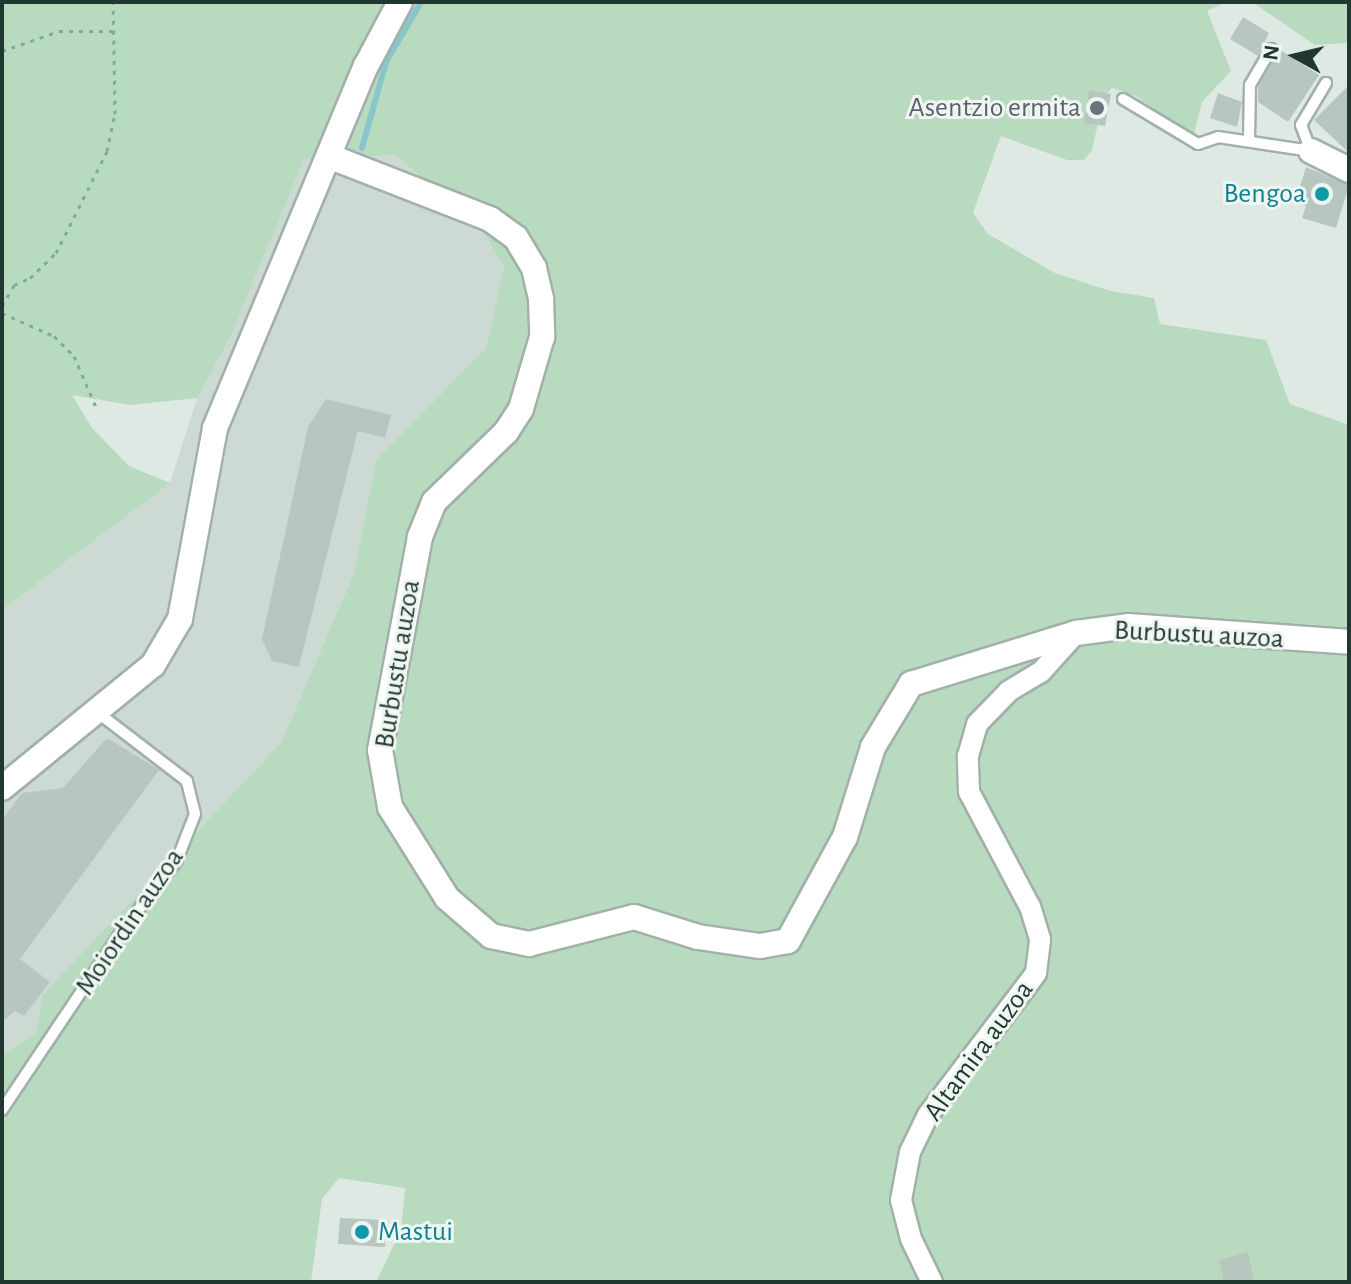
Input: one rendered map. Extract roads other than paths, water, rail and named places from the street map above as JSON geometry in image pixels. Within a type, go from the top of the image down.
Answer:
[{"type":"street","points":[[2,788],[153,665],[180,619],[215,428],[331,157],[366,66],[400,2]]},
{"type":"street","points":[[1311,151],[1349,170]]},
{"type":"street","name":"Burbustu auzoa","points":[[331,157],[490,219],[516,238],[534,268],[541,299],[542,337],[521,409],[506,432],[434,502],[420,537],[380,750],[390,807],[447,898],[491,936],[529,944],[634,917],[698,937],[760,946],[788,941],[845,837],[873,747],[911,684],[1076,633],[1128,626],[1349,642]]},
{"type":"street","name":"Altamira auzoa","points":[[932,1282],[911,1239],[901,1200],[910,1152],[928,1115],[1036,973],[1040,939],[1030,907],[969,792],[968,756],[977,724],[1009,691],[1041,672],[1076,633]]},
{"type":"lane","points":[[1249,140],[1250,85],[1271,49]]},
{"type":"lane","points":[[1311,151],[1300,134],[1301,125],[1326,83]]},
{"type":"lane","points":[[1123,99],[1198,144],[1218,137],[1311,151]]},
{"type":"lane","name":"Moiordin auzoa","points":[[2,1110],[119,935],[177,860],[195,814],[187,781],[96,711]]},
{"type":"waterway","points":[[362,148],[386,62],[421,2]]},
{"type":"place","name":"Asentzio ermita","points":[[1097,108]]},
{"type":"place","name":"Bengoa","points":[[1322,194]]},
{"type":"place","name":"Mastui","points":[[362,1232]]}]
